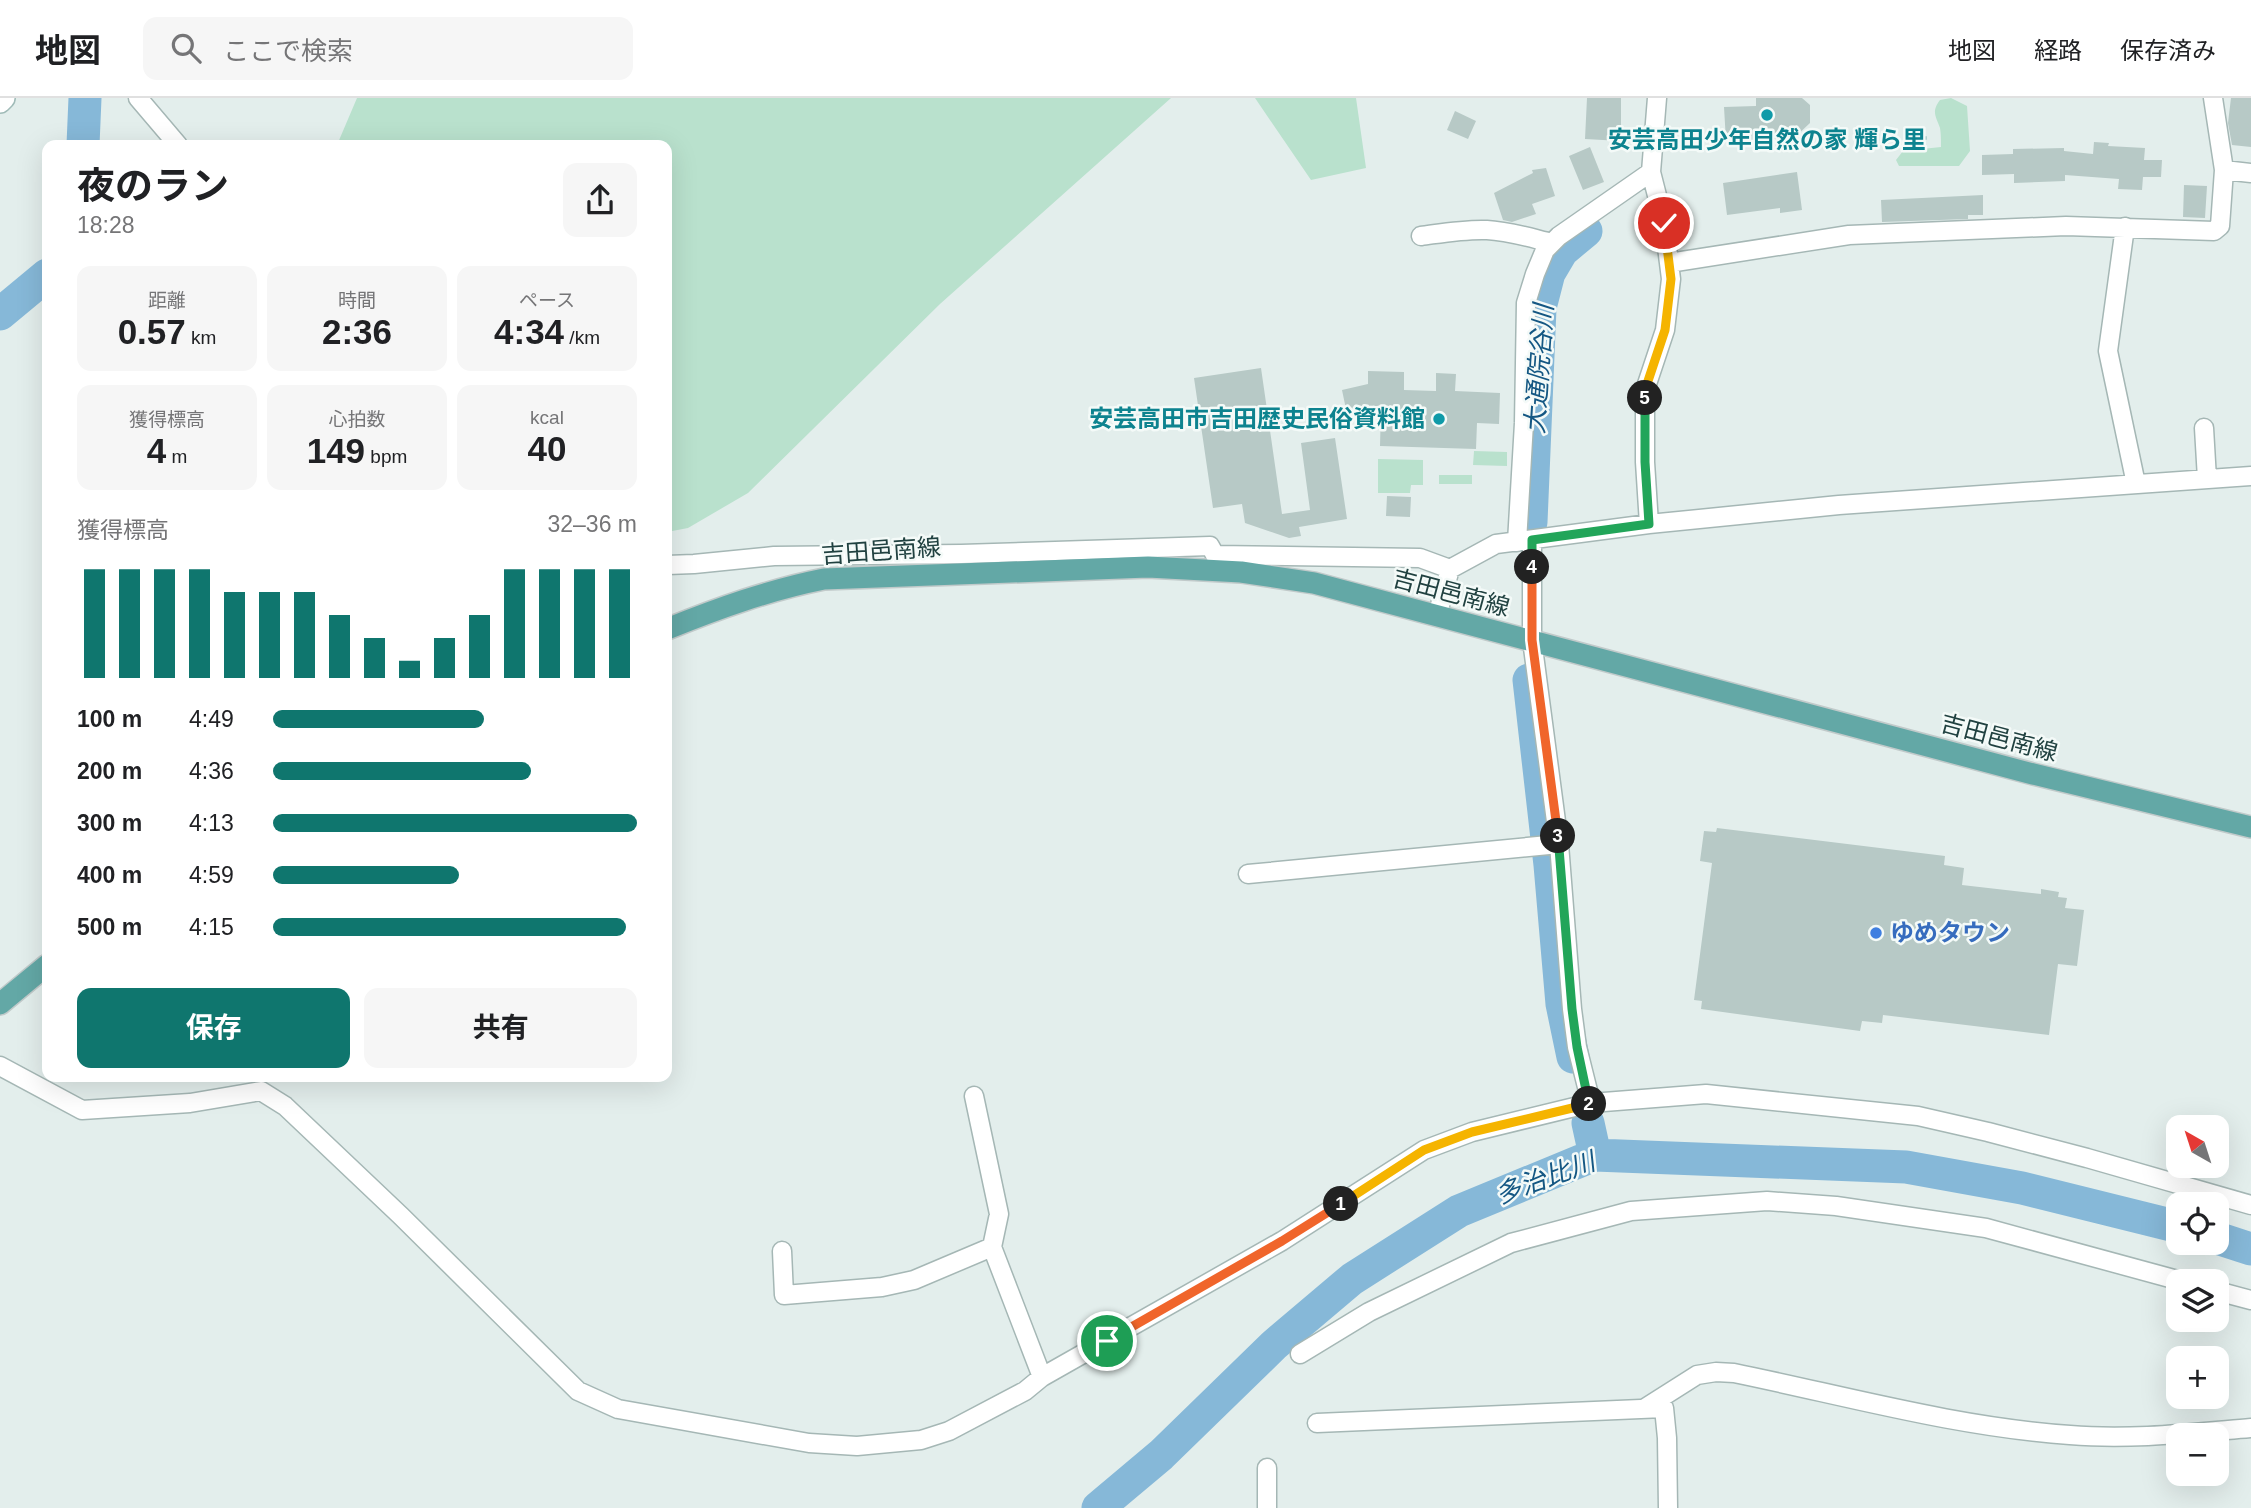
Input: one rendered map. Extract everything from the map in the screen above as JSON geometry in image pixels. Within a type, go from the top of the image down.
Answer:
[{"type":"main road","points":[[0,102],[4,98]]},
{"type":"main road","name":"吉田邑南線","points":[[672,627],[776,589],[824,579],[1148,567],[1241,572],[1314,583],[2032,774],[2251,827]]},
{"type":"main road","points":[[0,1004],[42,969]]},
{"type":"street","points":[[138,98],[174,140]]},
{"type":"street","points":[[1649,524],[1644,437],[1645,390],[1665,330],[1671,279],[1664,223],[1651,172],[1657,98]]},
{"type":"street","points":[[1669,263],[1849,235],[2066,226],[2214,231],[2220,226],[2224,170],[2213,98]]},
{"type":"street","points":[[2224,170],[2251,173]]},
{"type":"street","points":[[1591,1103],[1577,1047],[1572,1009],[1559,844],[1532,640],[1525,541],[1526,303],[1545,250],[1651,172]]},
{"type":"street","points":[[2125,227],[2108,351],[2136,484]]},
{"type":"street","points":[[1421,236],[1488,230],[1552,243]]},
{"type":"street","points":[[2204,428],[2207,479]]},
{"type":"street","points":[[1437,616],[1450,569],[1496,544],[1649,524],[1839,505],[2251,475]]},
{"type":"street","points":[[672,565],[774,556],[961,554],[1210,546],[1215,555],[1420,558],[1450,569]]},
{"type":"street","points":[[1248,874],[1559,844]]},
{"type":"street","points":[[0,1066],[82,1110],[190,1103],[261,1091],[285,1106],[578,1391],[618,1409],[837,1446],[920,1440],[949,1431],[1025,1391],[1042,1377],[1282,1241],[1424,1150],[1472,1132],[1591,1103],[1706,1094],[1917,1116],[2075,1154],[2251,1205]]},
{"type":"street","points":[[974,1096],[999,1214],[992,1247],[1042,1377]]},
{"type":"street","points":[[1300,1354],[1369,1312],[1511,1243],[1631,1212],[1766,1201],[1836,1206],[1986,1228],[2166,1277]]},
{"type":"street","points":[[782,1251],[783,1295],[882,1287],[914,1280],[992,1247]]},
{"type":"street","points":[[2229,1294],[2251,1300]]},
{"type":"street","points":[[1645,1408],[1697,1375],[1734,1373],[1935,1417],[2070,1435],[2133,1437],[2251,1428]]},
{"type":"street","points":[[1317,1423],[1664,1408],[1668,1508]]},
{"type":"street","points":[[1267,1468],[1267,1508]]},
{"type":"green space","points":[[357,98],[1171,98],[940,304],[748,493],[688,528],[672,531],[672,140],[339,140]]},
{"type":"green space","points":[[1255,98],[1356,98],[1366,168],[1311,180]]},
{"type":"green space","points":[[1951,98],[1967,106],[1970,151],[1959,166],[1899,166],[1896,160],[1903,151],[1941,147],[1936,108],[1940,100]]},
{"type":"green space","points":[[1474,451],[1507,452],[1507,466],[1473,465]]},
{"type":"green space","points":[[1378,459],[1423,460],[1423,485],[1411,485],[1410,493],[1378,493]]},
{"type":"green space","points":[[1439,475],[1472,475],[1472,484],[1439,484]]},
{"type":"building","points":[[1587,98],[1621,98],[1621,141],[1585,139]]},
{"type":"building","name":"安芸高田少年自然の家 輝ら里","points":[[1756,98],[1802,98],[1810,105],[1810,123],[1794,138],[1726,141],[1724,107],[1756,106]]},
{"type":"building","points":[[2231,98],[2251,98],[2251,147],[2232,145],[2228,123]]},
{"type":"building","points":[[1455,111],[1476,121],[1468,139],[1447,130]]},
{"type":"building","points":[[2094,142],[2109,143],[2108,146],[2145,148],[2144,160],[2162,160],[2161,177],[2143,177],[2142,190],[2118,189],[2119,179],[2065,175],[2065,181],[2014,183],[2014,174],[1982,175],[1982,155],[2013,154],[2013,149],[2064,148],[2064,151],[2093,154]]},
{"type":"building","points":[[1590,147],[1604,182],[1583,190],[1569,156]]},
{"type":"building","points":[[1546,168],[1555,196],[1532,204],[1536,214],[1512,222],[1503,220],[1494,193],[1533,173],[1532,170]]},
{"type":"building","points":[[1797,172],[1802,210],[1780,213],[1780,208],[1727,215],[1723,183]]},
{"type":"building","points":[[2184,185],[2207,186],[2205,218],[2183,217]]},
{"type":"building","points":[[1983,195],[1983,215],[1968,215],[1968,219],[1882,222],[1881,200]]},
{"type":"building","points":[[1261,368],[1282,514],[1310,510],[1301,443],[1335,438],[1347,519],[1299,527],[1301,536],[1289,538],[1245,523],[1242,504],[1213,508],[1194,378]]},
{"type":"building","points":[[1368,371],[1404,372],[1404,390],[1436,391],[1436,373],[1456,374],[1455,391],[1500,393],[1499,424],[1477,423],[1476,449],[1380,446],[1381,407],[1347,414],[1342,390],[1368,384]]},
{"type":"building","points":[[1387,496],[1411,497],[1410,517],[1386,516]]},
{"type":"building","points":[[1717,828],[1945,856],[1944,865],[1964,868],[1962,885],[2041,894],[2041,889],[2059,892],[2058,897],[2067,898],[2065,908],[2084,910],[2077,966],[2058,964],[2049,1035],[1883,1015],[1882,1023],[1862,1021],[1860,1031],[1701,1009],[1702,1001],[1694,1000],[1712,863],[1700,861],[1704,831],[1716,832]]},
{"type":"waterway","points":[[83,140],[85,98]]},
{"type":"waterway","name":"大通院谷川","points":[[1531,522],[1540,308],[1549,273],[1562,251],[1586,231]]},
{"type":"waterway","points":[[0,314],[42,279]]},
{"type":"waterway","name":"大通院谷川","points":[[1529,680],[1550,865],[1562,1004],[1573,1057]]},
{"type":"waterway","name":"大通院谷川","points":[[1588,1123],[1595,1155]]},
{"type":"waterway","name":"多治比川","points":[[1098,1508],[1161,1455],[1274,1345],[1352,1279],[1459,1211],[1595,1155],[1906,1167],[2022,1188],[2166,1224]]},
{"type":"waterway","name":"多治比川","points":[[2229,1242],[2251,1249]]},
{"type":"place","name":"安芸高田少年自然の家 輝ら里","points":[[1767,115]]},
{"type":"place","name":"安芸高田市吉田歴史民俗資料館","points":[[1439,419]]},
{"type":"place","name":"ゆめタウン","points":[[1876,933]]},
{"type":"route","points":[[1107,1341],[1282,1241],[1424,1150],[1472,1132],[1591,1103],[1577,1047],[1572,1009],[1559,844],[1532,640],[1532,540],[1649,524],[1645,462],[1645,390],[1665,330],[1671,279],[1664,223]]}]
